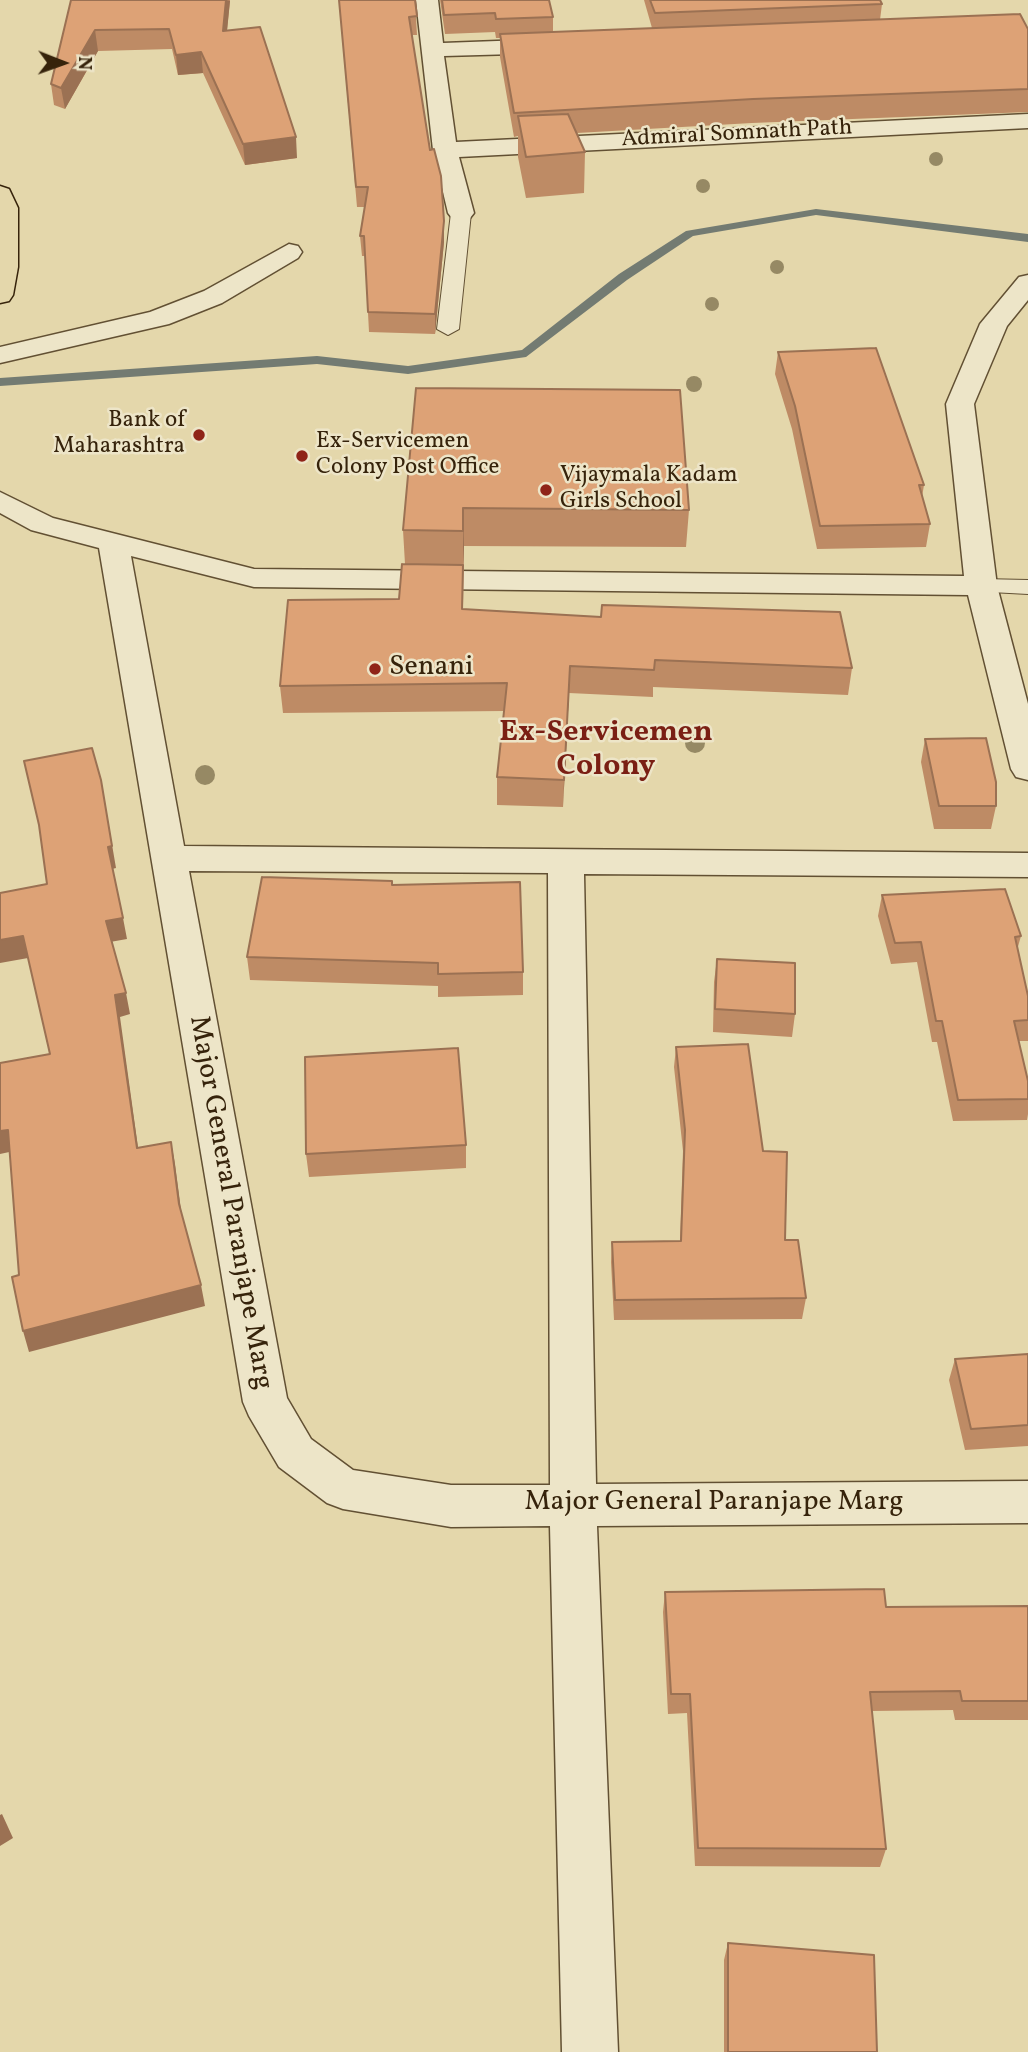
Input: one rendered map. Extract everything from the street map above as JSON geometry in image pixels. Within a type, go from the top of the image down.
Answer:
[{"type":"main road","points":[[0,194],[5,208],[5,267],[0,295]]},
{"type":"street","points":[[427,0],[445,150],[461,213]]},
{"type":"street","points":[[432,50],[570,45]]},
{"type":"street","name":"Admiral Somnath Path","points":[[445,150],[1028,121]]},
{"type":"street","points":[[0,355],[159,318],[212,297],[289,253]]},
{"type":"street","points":[[1028,282],[994,324],[960,404],[970,514],[981,586],[1028,769]]},
{"type":"street","points":[[0,501],[42,524],[254,578],[981,586]]},
{"type":"street","name":"Major General Paranjape Marg","points":[[113,542],[265,1402],[295,1452],[343,1489],[451,1506],[1028,1502]]},
{"type":"street","points":[[167,858],[1028,865]]},
{"type":"street","points":[[566,861],[573,1506],[590,2052]]},
{"type":"lane","points":[[448,329],[461,213]]},
{"type":"lane","points":[[981,586],[1028,587]]},
{"type":"building","points":[[71,0],[226,0],[223,31],[260,27],[296,137],[243,144],[201,52],[176,55],[169,29],[95,30],[61,88],[51,84]]},
{"type":"building","points":[[339,0],[415,0],[417,16],[409,17],[430,150],[434,149],[441,176],[444,221],[435,314],[368,312],[364,236],[360,236],[368,187],[356,187]]},
{"type":"building","points":[[442,0],[549,0],[553,17],[496,19],[495,13],[444,15]]},
{"type":"building","points":[[650,0],[880,0],[882,4],[655,13]]},
{"type":"building","points":[[1020,14],[1028,29],[1028,89],[753,99],[514,113],[500,34]]},
{"type":"building","points":[[568,114],[585,152],[526,157],[518,116]]},
{"type":"building","points":[[876,348],[924,485],[919,485],[930,524],[820,526],[795,406],[778,352]]},
{"type":"building","name":"Vijaymala Kadam Girls School","points":[[416,388],[680,390],[689,510],[463,508],[463,531],[403,530]]},
{"type":"building","points":[[402,564],[463,565],[462,609],[601,617],[602,605],[840,612],[852,668],[655,660],[654,670],[570,666],[564,780],[497,777],[507,683],[280,686],[288,600],[399,599]]},
{"type":"building","points":[[986,738],[996,782],[996,806],[939,806],[925,739]]},
{"type":"building","points":[[92,748],[101,780],[112,846],[108,847],[123,918],[106,921],[126,993],[115,995],[137,1148],[171,1142],[179,1204],[201,1285],[23,1331],[12,1277],[19,1275],[8,1130],[0,1131],[0,1063],[50,1054],[23,936],[0,940],[0,893],[47,884],[39,825],[24,761]]},
{"type":"building","points":[[262,877],[392,881],[392,885],[520,882],[523,972],[438,974],[438,963],[247,957]]},
{"type":"building","points":[[1005,889],[1021,936],[1015,937],[1028,996],[1028,1020],[1014,1021],[1028,1081],[1028,1099],[958,1100],[942,1021],[936,1021],[921,942],[895,943],[882,895]]},
{"type":"building","points":[[717,959],[795,963],[795,1014],[715,1009]]},
{"type":"building","points":[[748,1044],[763,1151],[787,1152],[785,1240],[798,1240],[806,1298],[615,1300],[612,1242],[681,1241],[685,1130],[676,1047]]},
{"type":"building","points":[[458,1048],[466,1145],[306,1154],[305,1057]]},
{"type":"building","points":[[1028,1354],[1028,1425],[971,1429],[955,1359]]},
{"type":"building","points":[[884,1589],[886,1607],[1028,1606],[1028,1701],[962,1701],[960,1691],[870,1692],[886,1849],[698,1848],[690,1694],[671,1694],[665,1592]]},
{"type":"building","points":[[728,1943],[874,1955],[877,2052],[728,2052]]},
{"type":"waterway","points":[[0,382],[317,360],[408,370],[526,353],[623,277],[690,233],[816,212],[1028,238]]},
{"type":"place","name":"Bank of Maharashtra","points":[[199,435]]},
{"type":"place","name":"Ex-Servicemen Colony Post Office","points":[[302,456]]},
{"type":"place","name":"Vijaymala Kadam Girls School","points":[[546,490]]},
{"type":"place","name":"Senani","points":[[375,669]]},
{"type":"district","name":"Ex-Servicemen Colony","points":[[606,751]]}]
